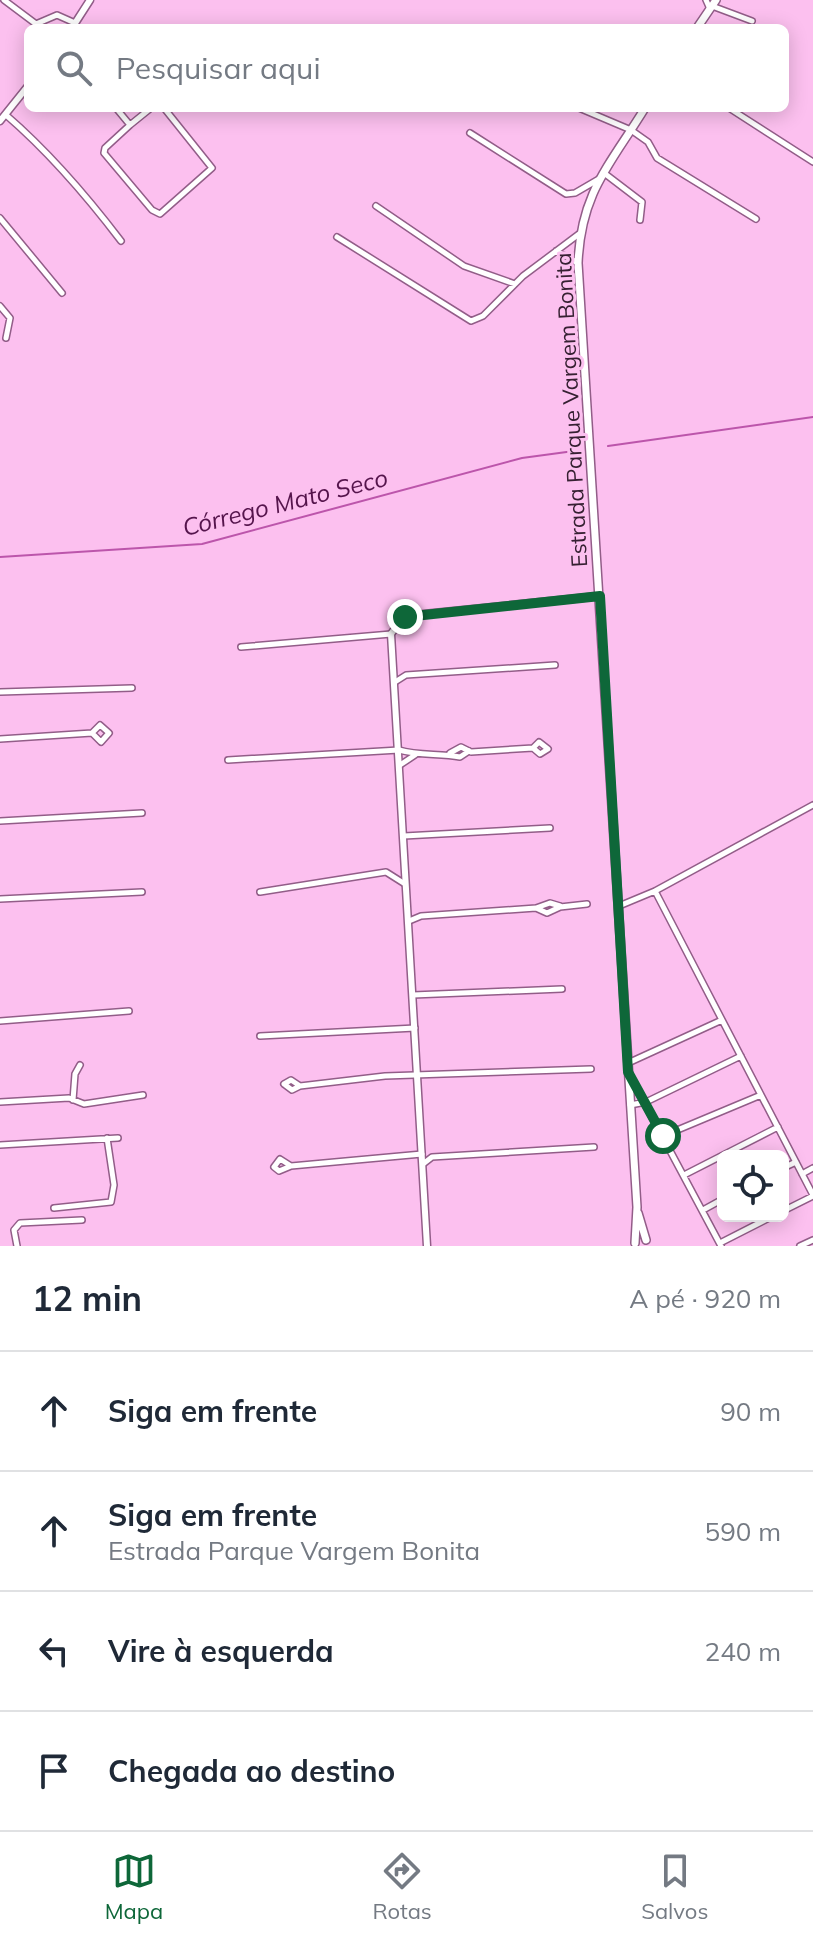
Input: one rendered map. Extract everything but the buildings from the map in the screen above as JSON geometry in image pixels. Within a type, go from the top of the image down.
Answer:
[{"type":"main road","points":[[699,24],[711,4]]},
{"type":"main road","name":"Estrada Parque Vargem Bonita","points":[[635,1244],[637,1207],[578,263],[579,234],[585,207],[601,175],[642,112]]},
{"type":"main road","name":"Estrada Parque Vargem Bonita","points":[[637,1207],[647,1243]]},
{"type":"street","points":[[4,0],[36,24],[57,15],[70,24]]},
{"type":"street","points":[[74,24],[90,0]]},
{"type":"street","points":[[711,4],[752,21]]},
{"type":"street","points":[[24,91],[2,119],[64,169],[84,199],[121,241]]},
{"type":"street","points":[[119,112],[130,125]]},
{"type":"street","points":[[146,112],[105,148],[104,153],[152,210],[160,214],[212,168],[167,112]]},
{"type":"street","points":[[588,112],[631,130],[648,142],[657,158],[756,219]]},
{"type":"street","points":[[735,112],[813,162]]},
{"type":"street","points":[[470,133],[566,194],[575,193],[601,175],[640,199],[644,208],[640,220]]},
{"type":"street","points":[[376,206],[464,266],[515,284]]},
{"type":"street","points":[[0,218],[62,293]]},
{"type":"street","points":[[337,237],[468,320],[483,316],[515,284],[579,234]]},
{"type":"street","points":[[556,251],[578,263]]},
{"type":"street","points":[[0,306],[10,318],[6,338]]},
{"type":"street","points":[[427,1246],[391,634],[401,620],[414,615],[600,596]]},
{"type":"street","points":[[241,647],[391,634]]},
{"type":"street","points":[[395,682],[406,675],[555,665]]},
{"type":"street","points":[[394,669],[406,675]]},
{"type":"street","points":[[0,692],[132,688]]},
{"type":"street","points":[[0,739],[92,733]]},
{"type":"street","points":[[228,760],[399,750],[415,754],[450,753],[458,747],[469,751],[533,748]]},
{"type":"street","points":[[400,765],[415,754]]},
{"type":"street","points":[[619,906],[655,891],[813,805]]},
{"type":"street","points":[[0,821],[142,813]]},
{"type":"street","points":[[404,836],[550,828]]},
{"type":"street","points":[[393,875],[405,869]]},
{"type":"street","points":[[260,892],[386,872],[407,886]]},
{"type":"street","points":[[655,891],[813,1195],[789,1208]]},
{"type":"street","points":[[0,899],[142,892]]},
{"type":"street","points":[[409,921],[421,916],[536,908],[547,913],[560,907],[587,904]]},
{"type":"street","points":[[408,911],[421,916]]},
{"type":"street","points":[[413,995],[562,989]]},
{"type":"street","points":[[0,1021],[129,1011]]},
{"type":"street","points":[[722,1020],[628,1067],[720,1244],[762,1222]]},
{"type":"street","points":[[260,1036],[415,1028]]},
{"type":"street","points":[[630,1105],[646,1102],[741,1056]]},
{"type":"street","points":[[73,1100],[75,1074],[80,1065]]},
{"type":"street","points":[[300,1086],[417,1074],[439,1076],[591,1069]]},
{"type":"street","points":[[0,1102],[73,1100],[93,1104],[143,1095]]},
{"type":"street","points":[[663,1136],[761,1095]]},
{"type":"street","points":[[684,1175],[778,1127]]},
{"type":"street","points":[[54,1208],[111,1202],[114,1185],[107,1138]]},
{"type":"street","points":[[0,1145],[118,1138]]},
{"type":"street","points":[[291,1166],[422,1152],[432,1157],[594,1147]]},
{"type":"street","points":[[423,1164],[432,1157]]},
{"type":"street","points":[[789,1165],[796,1162]]},
{"type":"street","points":[[802,1174],[813,1168]]},
{"type":"street","points":[[702,1210],[717,1202]]},
{"type":"street","points":[[17,1246],[14,1230],[20,1223],[82,1220]]},
{"type":"street","points":[[800,1246],[813,1240]]},
{"type":"street","points":[[635,1244],[647,1243]]},
{"type":"waterway","name":"Córrego Mato Seco","points":[[608,446],[813,417]]},
{"type":"waterway","name":"Córrego Mato Seco","points":[[0,557],[202,544],[522,458],[574,451]]},
{"type":"route","points":[[405,617],[600,596],[628,1072],[663,1136]]}]
